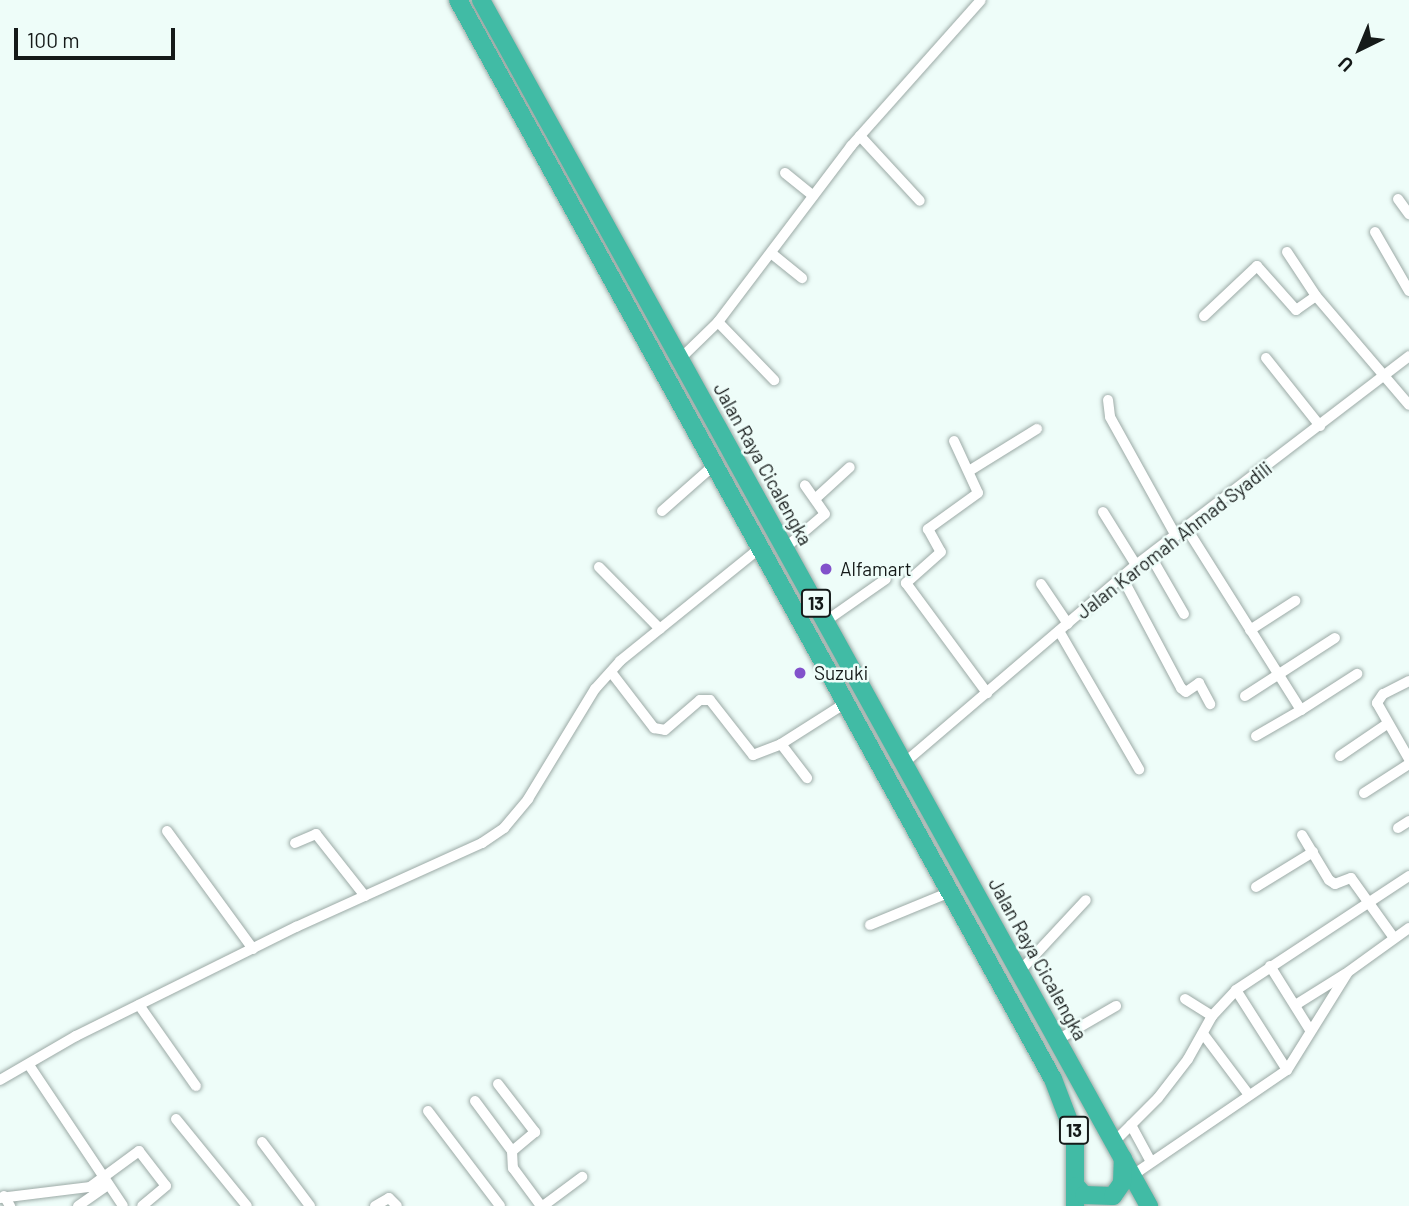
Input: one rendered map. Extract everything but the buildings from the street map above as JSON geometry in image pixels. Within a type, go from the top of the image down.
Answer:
[{"type":"highway","name":"13","points":[[458,0],[1062,1097],[1075,1137],[1075,1206]]},
{"type":"highway","name":"Jalan Raya Cicalengka","points":[[481,0],[1150,1206]]},
{"type":"highway","points":[[725,488],[748,477]]},
{"type":"highway","points":[[1076,1186],[1084,1195],[1113,1196],[1122,1183],[1120,1148]]},
{"type":"street","points":[[681,358],[718,322],[860,136],[981,0]]},
{"type":"street","points":[[860,136],[920,201]]},
{"type":"street","points":[[785,173],[813,196]]},
{"type":"street","points":[[1398,199],[1409,214]]},
{"type":"street","points":[[1375,232],[1409,291]]},
{"type":"street","points":[[1287,252],[1315,296],[1409,405]]},
{"type":"street","points":[[771,253],[802,278]]},
{"type":"street","points":[[1203,316],[1257,266],[1296,310],[1315,296]]},
{"type":"street","points":[[718,322],[774,380]]},
{"type":"street","name":"Jalan Karomah Ahmad Syadili","points":[[904,763],[1136,565],[1187,529],[1409,356]]},
{"type":"street","points":[[1266,358],[1320,426]]},
{"type":"street","points":[[1108,400],[1110,416],[1176,536]]},
{"type":"street","points":[[969,471],[1038,429]]},
{"type":"street","points":[[954,441],[978,494],[928,529],[941,552],[906,583],[987,693]]},
{"type":"street","points":[[662,511],[713,466]]},
{"type":"street","points":[[815,499],[850,467]]},
{"type":"street","points":[[785,548],[825,514],[805,485]]},
{"type":"street","points":[[1103,512],[1136,565]]},
{"type":"street","points":[[1187,529],[1301,710]]},
{"type":"street","points":[[0,1080],[139,1005],[482,843],[504,828],[611,672],[660,628],[759,549]]},
{"type":"street","points":[[1150,555],[1184,614]]},
{"type":"street","points":[[599,567],[660,628]]},
{"type":"street","points":[[1122,577],[1181,688],[1186,692],[1199,683],[1210,704]]},
{"type":"street","points":[[826,621],[886,579]]},
{"type":"street","points":[[1041,584],[1068,624]]},
{"type":"street","points":[[1251,630],[1295,601]]},
{"type":"street","points":[[1059,631],[1139,769]]},
{"type":"street","points":[[1245,696],[1335,638]]},
{"type":"street","points":[[611,672],[660,731],[705,699],[750,752],[757,755],[781,744],[844,704]]},
{"type":"street","points":[[1256,736],[1357,674]]},
{"type":"street","points":[[1364,793],[1409,762],[1387,724],[1378,700],[1409,681]]},
{"type":"street","points":[[1340,756],[1387,724]]},
{"type":"street","points":[[781,744],[807,778]]},
{"type":"street","points":[[1398,828],[1409,821]]},
{"type":"street","points":[[167,831],[253,949]]},
{"type":"street","points":[[295,842],[316,834],[365,896]]},
{"type":"street","points":[[1302,835],[1332,883],[1348,876],[1394,938]]},
{"type":"street","points":[[1256,887],[1313,852]]},
{"type":"street","points":[[1120,1148],[1131,1125],[1158,1098],[1204,1035],[1212,1016],[1236,990],[1409,876]]},
{"type":"street","points":[[870,925],[948,893]]},
{"type":"street","points":[[1019,972],[1086,900]]},
{"type":"street","points":[[1297,1004],[1348,972],[1409,928]]},
{"type":"street","points":[[1270,966],[1297,1004],[1310,1030]]},
{"type":"street","points":[[1133,1175],[1287,1070],[1348,972]]},
{"type":"street","points":[[1236,990],[1287,1070]]},
{"type":"street","points":[[1185,999],[1212,1016]]},
{"type":"street","points":[[139,1005],[196,1086]]},
{"type":"street","points":[[1059,1039],[1116,1006]]},
{"type":"street","points":[[1204,1035],[1249,1096]]},
{"type":"street","points":[[29,1065],[123,1206]]},
{"type":"street","points":[[498,1084],[535,1132],[512,1151]]},
{"type":"street","points":[[475,1101],[512,1151],[513,1168],[542,1206],[554,1202],[582,1177]]},
{"type":"street","points":[[428,1111],[500,1206]]},
{"type":"street","points":[[176,1119],[247,1206]]},
{"type":"street","points":[[1131,1125],[1151,1162]]},
{"type":"street","points":[[261,1142],[310,1206]]},
{"type":"street","points":[[2,1197],[82,1189],[135,1151],[141,1152],[166,1186],[142,1206]]},
{"type":"street","points":[[78,1206],[108,1185]]},
{"type":"street","points":[[2,1197],[10,1206]]},
{"type":"street","points":[[375,1206],[389,1198],[397,1206]]},
{"type":"place","name":"Alfamart","points":[[826,569]]},
{"type":"place","name":"Suzuki","points":[[800,673]]}]
